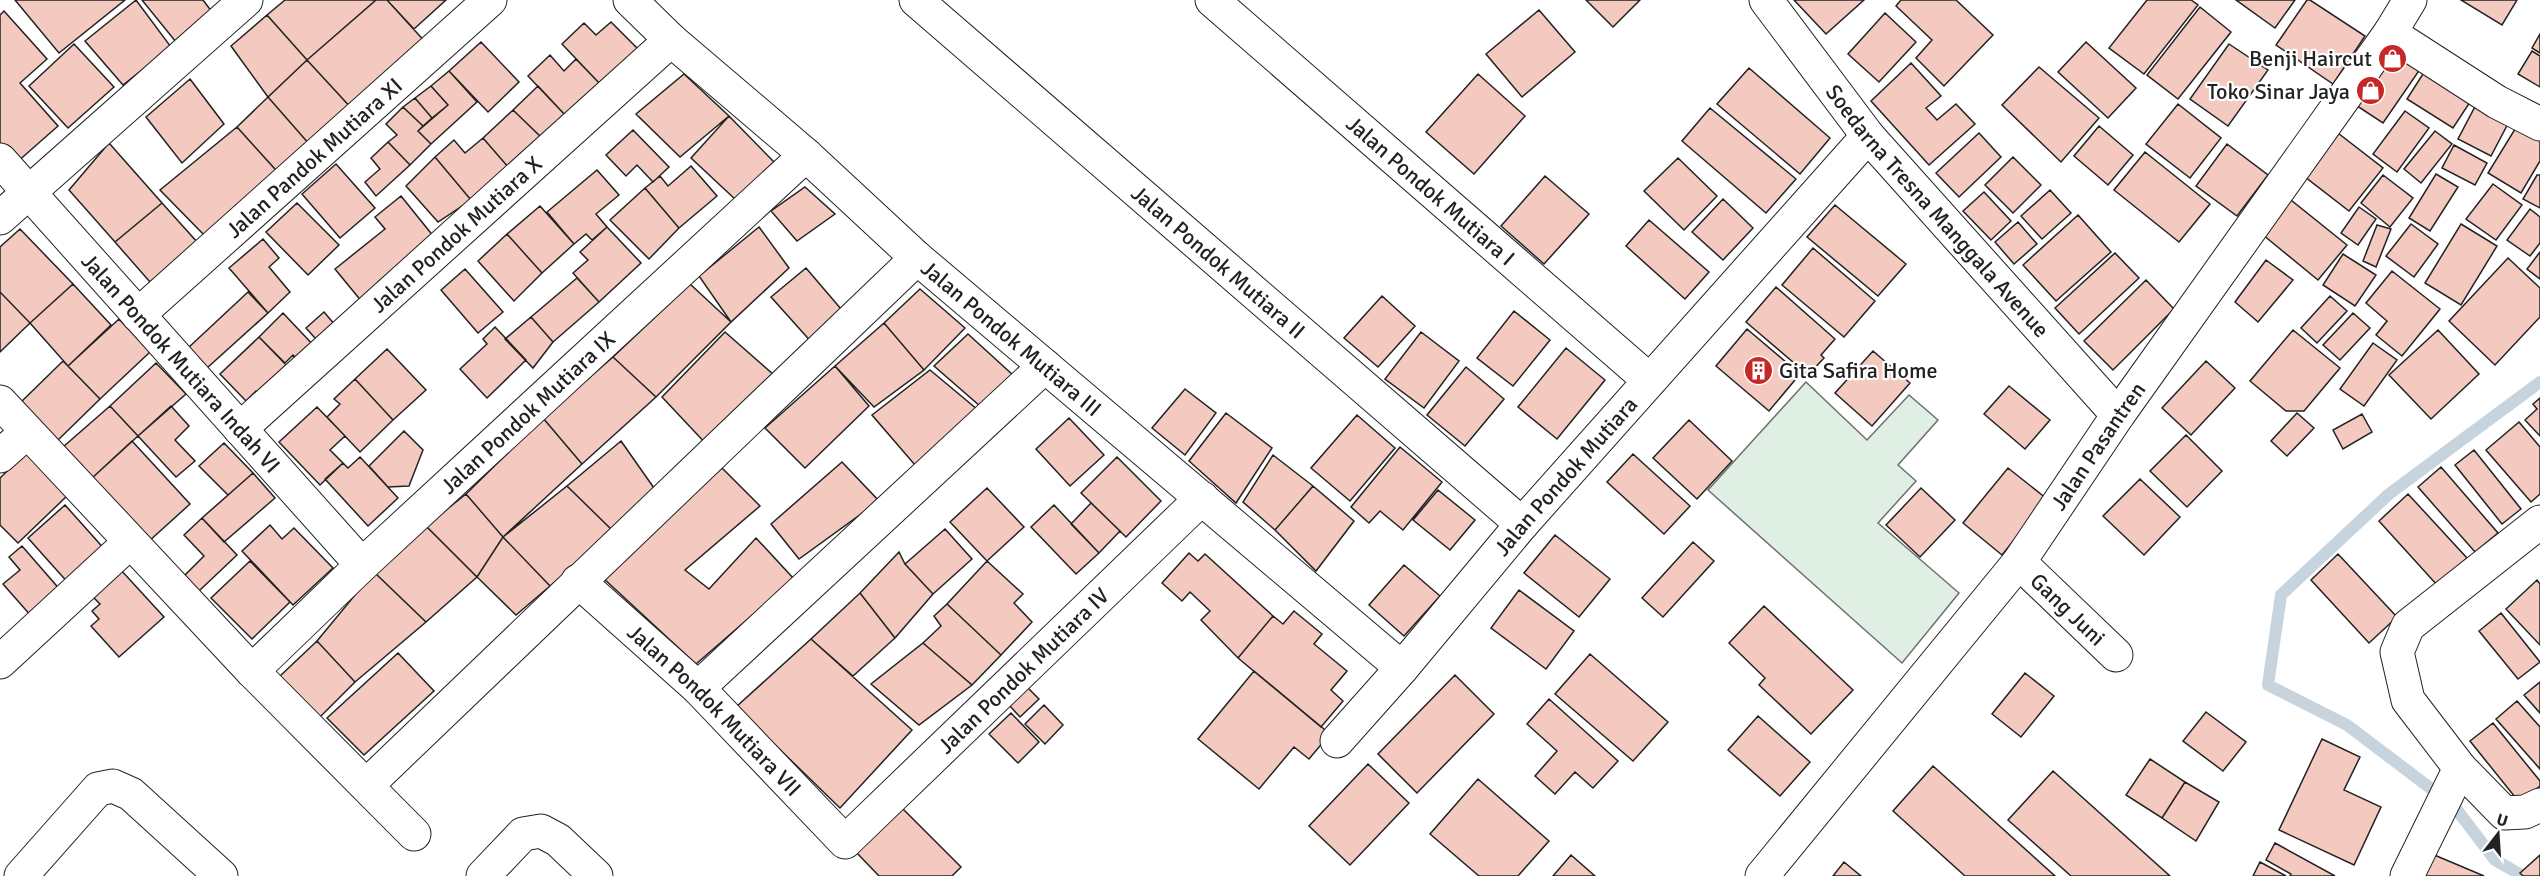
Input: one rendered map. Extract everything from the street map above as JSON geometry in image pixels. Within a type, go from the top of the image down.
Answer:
[{"type":"street","points":[[0,218],[246,0]]},
{"type":"street","name":"Jalan Pandok Mutiara XI","points":[[138,315],[490,0]]},
{"type":"street","name":"Jalan Pondok Mutiara III","points":[[630,0],[671,39],[806,155],[917,258],[1402,668]]},
{"type":"street","name":"Jalan Pondok Mutiara II","points":[[916,0],[1522,524]]},
{"type":"street","name":"Jalan Pondok Mutiara I","points":[[1212,0],[1649,380]]},
{"type":"street","name":"Soedarna Tresna Manggala Avenue","points":[[1766,0],[1868,136],[2118,415]]},
{"type":"street","name":"Jalan Pasantren","points":[[1770,873],[2019,562],[2118,415],[2390,33],[2410,0]]},
{"type":"street","points":[[2390,33],[2497,102],[2540,124]]},
{"type":"street","name":"Jalan Pondok Mutiara X","points":[[240,429],[671,39]]},
{"type":"street","name":"Jalan Pondok Mutiara","points":[[1337,741],[1402,668],[1522,524],[1868,136]]},
{"type":"street","name":"Jalan Pondok Mutiara IX","points":[[252,671],[362,565],[806,155]]},
{"type":"street","name":"Jalan Pondok Mutiara Indah VI","points":[[0,160],[362,565]]},
{"type":"street","points":[[367,785],[917,258]]},
{"type":"street","points":[[698,688],[1045,366]]},
{"type":"street","points":[[0,402],[252,671],[414,834]]},
{"type":"street","points":[[0,456],[27,432]]},
{"type":"street","name":"Jalan Pondok Mutiara IV","points":[[845,842],[1202,498]]},
{"type":"street","points":[[2540,522],[2408,626],[2397,652],[2408,700],[2460,768],[2504,813],[2525,812],[2540,805]]},
{"type":"street","points":[[0,662],[130,542]]},
{"type":"street","name":"Gang Juni","points":[[2019,562],[2116,655]]},
{"type":"street","name":"Jalan Pondok Mutiara VII","points":[[578,581],[698,688],[845,842]]},
{"type":"street","points":[[2407,876],[2460,768]]},
{"type":"street","points":[[21,876],[98,789],[113,786],[130,794],[221,876]]},
{"type":"street","points":[[499,870],[523,834],[541,831],[558,840],[596,876]]},
{"type":"green space","points":[[1806,382],[1867,440],[1909,395],[1938,420],[1898,465],[1916,481],[1878,523],[1959,593],[1902,663],[1708,490]]},
{"type":"building","points":[[15,0],[125,0],[59,53]]},
{"type":"building","points":[[136,0],[171,47],[123,85],[85,41]]},
{"type":"building","points":[[142,0],[203,0],[212,12],[176,42]]},
{"type":"building","points":[[285,0],[376,0],[307,60],[267,15]]},
{"type":"building","points":[[376,0],[387,0],[428,45],[353,110],[307,60]]},
{"type":"building","points":[[387,0],[446,0],[414,29]]},
{"type":"building","points":[[1586,0],[1640,0],[1613,27]]},
{"type":"building","points":[[1794,0],[1864,0],[1826,34]]},
{"type":"building","points":[[1901,0],[1956,0],[1993,35],[1944,86],[1916,58],[1932,40],[1896,6]]},
{"type":"building","points":[[2147,0],[2191,0],[2198,5],[2144,74],[2109,48]]},
{"type":"building","points":[[2236,0],[2295,0],[2275,28]]},
{"type":"building","points":[[2307,0],[2365,36],[2333,84],[2276,45]]},
{"type":"building","points":[[2461,0],[2517,0],[2502,25]]},
{"type":"building","points":[[2200,7],[2231,32],[2178,99],[2147,75]]},
{"type":"building","points":[[1539,10],[1575,52],[1522,97],[1486,54]]},
{"type":"building","points":[[4,11],[47,59],[20,83],[58,126],[16,163],[0,144],[0,15]]},
{"type":"building","points":[[1885,13],[1916,42],[1879,82],[1848,54]]},
{"type":"building","points":[[267,15],[307,60],[268,97],[231,46]]},
{"type":"building","points":[[611,22],[639,50],[601,85],[562,44],[584,23],[596,35]]},
{"type":"building","points":[[2540,34],[2540,53],[2532,48]]},
{"type":"building","points":[[2391,38],[2425,62],[2383,123],[2348,100]]},
{"type":"building","points":[[481,42],[519,82],[488,112],[449,71]]},
{"type":"building","points":[[2086,42],[2136,88],[2108,118],[2058,72]]},
{"type":"building","points":[[74,44],[114,87],[68,128],[29,86]]},
{"type":"building","points":[[2229,44],[2268,70],[2228,126],[2190,99]]},
{"type":"building","points":[[2532,51],[2540,56],[2540,87],[2518,74]]},
{"type":"building","points":[[550,55],[564,71],[576,59],[601,85],[566,116],[528,76]]},
{"type":"building","points":[[307,60],[353,110],[310,145],[268,97]]},
{"type":"building","points":[[1911,63],[1941,96],[1926,108],[1937,120],[1956,104],[1975,124],[1929,165],[1871,101]]},
{"type":"building","points":[[2428,66],[2474,96],[2453,128],[2407,99]]},
{"type":"building","points":[[2039,67],[2099,118],[2061,162],[2002,105]]},
{"type":"building","points":[[1749,68],[1830,138],[1800,174],[1717,104]]},
{"type":"building","points":[[449,71],[477,102],[431,144],[418,131],[448,105],[431,86]]},
{"type":"building","points":[[684,74],[729,116],[680,157],[636,114]]},
{"type":"building","points":[[1478,74],[1525,116],[1474,174],[1426,132]]},
{"type":"building","points":[[190,79],[224,124],[182,163],[146,117]]},
{"type":"building","points":[[431,86],[448,105],[432,118],[415,98]]},
{"type":"building","points":[[538,86],[566,116],[543,139],[513,110]]},
{"type":"building","points":[[268,97],[310,145],[284,179],[237,127]]},
{"type":"building","points":[[415,98],[432,118],[423,126],[403,107]]},
{"type":"building","points":[[2479,99],[2512,116],[2491,156],[2458,139]]},
{"type":"building","points":[[2178,104],[2221,138],[2190,178],[2146,144]]},
{"type":"building","points":[[403,107],[423,126],[418,131],[431,144],[410,165],[388,142],[397,135],[386,124]]},
{"type":"building","points":[[1710,108],[1796,179],[1766,213],[1682,141]]},
{"type":"building","points":[[513,110],[543,139],[509,168],[483,138]]},
{"type":"building","points":[[2405,111],[2429,128],[2397,172],[2373,154]]},
{"type":"building","points":[[729,116],[774,162],[737,201],[691,158]]},
{"type":"building","points":[[2520,121],[2540,134],[2540,161],[2521,193],[2488,173]]},
{"type":"building","points":[[2099,126],[2133,155],[2108,185],[2074,156]]},
{"type":"building","points":[[237,127],[284,179],[208,239],[160,190]]},
{"type":"building","points":[[633,130],[669,167],[653,182],[637,165],[626,176],[606,155]]},
{"type":"building","points":[[2334,130],[2383,168],[2349,211],[2300,173]]},
{"type":"building","points":[[2435,131],[2452,144],[2421,183],[2404,169]]},
{"type":"building","points":[[1979,133],[2001,157],[1959,197],[1936,173]]},
{"type":"building","points":[[483,138],[509,168],[471,200],[435,157],[454,140],[465,153]]},
{"type":"building","points":[[388,142],[410,165],[376,196],[365,182],[380,169],[371,158]]},
{"type":"building","points":[[109,143],[162,203],[115,242],[69,190]]},
{"type":"building","points":[[2227,144],[2268,175],[2237,216],[2196,186]]},
{"type":"building","points":[[2454,145],[2487,163],[2475,185],[2442,168]]},
{"type":"building","points":[[2145,152],[2210,204],[2179,242],[2114,190]]},
{"type":"building","points":[[435,157],[471,200],[438,222],[406,186]]},
{"type":"building","points":[[2013,157],[2041,185],[2013,213],[1985,185]]},
{"type":"building","points":[[1678,158],[1717,196],[1684,230],[1644,191]]},
{"type":"building","points":[[336,164],[375,208],[340,238],[302,194]]},
{"type":"building","points":[[691,166],[717,196],[679,228],[645,188],[660,176],[668,186]]},
{"type":"building","points":[[597,170],[619,195],[596,214],[607,227],[592,240],[586,234],[574,244],[547,212]]},
{"type":"building","points":[[2436,174],[2458,187],[2430,231],[2409,218]]},
{"type":"building","points":[[2383,175],[2413,198],[2390,227],[2361,203]]},
{"type":"building","points":[[2537,175],[2540,175],[2540,208],[2523,199]]},
{"type":"building","points":[[1545,176],[1589,214],[1544,264],[1501,226]]},
{"type":"building","points":[[2493,184],[2522,205],[2496,240],[2466,219]]},
{"type":"building","points":[[805,187],[835,214],[797,241],[771,211]]},
{"type":"building","points":[[645,188],[679,228],[649,259],[610,220]]},
{"type":"building","points":[[2050,190],[2071,213],[2042,239],[2021,216]]},
{"type":"building","points":[[1984,192],[2011,221],[1991,240],[1963,211]]},
{"type":"building","points":[[401,196],[434,237],[379,281],[388,292],[367,308],[335,269],[385,229],[375,217]]},
{"type":"building","points":[[2286,196],[2347,245],[2318,280],[2257,230]]},
{"type":"building","points":[[1723,199],[1753,228],[1723,260],[1692,232]]},
{"type":"building","points":[[162,203],[198,243],[150,282],[115,242]]},
{"type":"building","points":[[297,203],[339,245],[308,275],[266,232]]},
{"type":"building","points":[[1835,205],[1906,264],[1878,296],[1807,237]]},
{"type":"building","points":[[540,206],[574,244],[542,273],[507,234]]},
{"type":"building","points":[[2359,207],[2376,219],[2358,245],[2341,233]]},
{"type":"building","points":[[2530,209],[2540,217],[2540,243],[2530,256],[2507,240]]},
{"type":"building","points":[[2078,215],[2111,252],[2056,301],[2023,265]]},
{"type":"building","points":[[1649,220],[1709,272],[1685,299],[1626,246]]},
{"type":"building","points":[[2018,222],[2037,244],[2014,264],[1995,242]]},
{"type":"building","points":[[2411,224],[2438,244],[2414,277],[2386,256]]},
{"type":"building","points":[[2461,224],[2497,246],[2461,305],[2425,283]]},
{"type":"building","points":[[2377,225],[2391,229],[2376,267],[2363,261]]},
{"type":"building","points":[[607,227],[641,263],[599,302],[573,273],[588,260],[580,252]]},
{"type":"building","points":[[759,227],[789,268],[731,322],[699,276]]},
{"type":"building","points":[[20,229],[73,284],[30,323],[0,292],[0,247]]},
{"type":"building","points":[[507,234],[542,273],[514,301],[478,261]]},
{"type":"building","points":[[263,239],[279,258],[269,267],[290,292],[268,313],[229,268]]},
{"type":"building","points":[[1813,248],[1875,301],[1844,337],[1782,285]]},
{"type":"building","points":[[2540,252],[2540,279],[2527,269]]},
{"type":"building","points":[[2115,253],[2139,278],[2079,334],[2055,308]]},
{"type":"building","points":[[2343,254],[2376,275],[2355,306],[2323,285]]},
{"type":"building","points":[[2508,258],[2540,288],[2540,317],[2495,365],[2449,321]]},
{"type":"building","points":[[2266,260],[2293,280],[2258,322],[2235,302]]},
{"type":"building","points":[[806,268],[847,316],[814,345],[771,297]]},
{"type":"building","points":[[465,269],[503,312],[478,333],[441,290]]},
{"type":"building","points":[[2392,271],[2440,309],[2402,356],[2376,335],[2387,321],[2366,303]]},
{"type":"building","points":[[577,278],[599,302],[553,342],[531,317]]},
{"type":"building","points":[[2146,280],[2174,309],[2113,370],[2084,341]]},
{"type":"building","points":[[73,284],[111,325],[68,366],[30,323]]},
{"type":"building","points":[[690,284],[731,322],[656,397],[613,357]]},
{"type":"building","points":[[1776,287],[1835,339],[1821,355],[1824,358],[1808,375],[1746,322]]},
{"type":"building","points":[[920,289],[965,328],[924,370],[884,323]]},
{"type":"building","points":[[0,292],[30,323],[0,352]]},
{"type":"building","points":[[248,292],[268,313],[207,368],[188,348]]},
{"type":"building","points":[[1382,296],[1415,326],[1378,367],[1344,338]]},
{"type":"building","points":[[2330,296],[2347,311],[2317,343],[2301,328]]},
{"type":"building","points":[[1514,311],[1550,340],[1513,386],[1477,358]]},
{"type":"building","points":[[324,312],[341,332],[324,348],[306,328]]},
{"type":"building","points":[[283,313],[316,348],[300,362],[293,355],[285,363],[259,337]]},
{"type":"building","points":[[2353,313],[2370,328],[2340,360],[2323,345]]},
{"type":"building","points":[[531,317],[553,342],[533,368],[505,339]]},
{"type":"building","points":[[119,319],[150,352],[100,399],[68,366]]},
{"type":"building","points":[[884,323],[924,370],[874,407],[835,366]]},
{"type":"building","points":[[495,327],[526,360],[487,398],[460,369],[487,344],[483,339]]},
{"type":"building","name":"Gita Safira Home","points":[[1747,329],[1800,374],[1769,411],[1716,366]]},
{"type":"building","points":[[2293,330],[2340,368],[2304,411],[2286,411],[2250,381]]},
{"type":"building","points":[[2438,330],[2479,374],[2431,419],[2389,375]]},
{"type":"building","points":[[725,332],[783,383],[709,447],[662,397]]},
{"type":"building","points":[[1421,332],[1459,361],[1424,408],[1385,379]]},
{"type":"building","points":[[968,334],[1014,376],[980,406],[934,366]]},
{"type":"building","points":[[259,337],[292,371],[263,399],[256,391],[246,401],[220,374]]},
{"type":"building","points":[[2373,343],[2397,360],[2364,406],[2340,389]]},
{"type":"building","points":[[1566,348],[1605,380],[1557,439],[1518,407]]},
{"type":"building","points":[[387,349],[426,390],[393,420],[355,379]]},
{"type":"building","points":[[1873,351],[1910,383],[1872,426],[1835,393]]},
{"type":"building","points":[[613,357],[656,397],[582,464],[543,418]]},
{"type":"building","points":[[63,361],[100,399],[56,442],[18,405]]},
{"type":"building","points":[[2206,361],[2235,388],[2191,435],[2162,408]]},
{"type":"building","points":[[156,363],[186,394],[138,436],[110,406]]},
{"type":"building","points":[[835,366],[869,406],[805,468],[765,428]]},
{"type":"building","points":[[1466,367],[1504,399],[1465,446],[1427,415]]},
{"type":"building","points":[[930,370],[978,410],[915,465],[872,415]]},
{"type":"building","points":[[355,379],[393,420],[360,452],[327,417],[340,404],[334,399]]},
{"type":"building","points":[[2009,386],[2050,420],[2025,449],[1984,414]]},
{"type":"building","points":[[1185,389],[1216,413],[1185,455],[1152,428]]},
{"type":"building","points":[[2540,398],[2540,436],[2525,420],[2537,409],[2533,404]]},
{"type":"building","points":[[110,406],[138,436],[91,479],[63,447]]},
{"type":"building","points":[[171,406],[189,426],[175,440],[195,461],[176,477],[138,436]]},
{"type":"building","points":[[317,407],[345,436],[330,450],[343,463],[320,485],[279,442]]},
{"type":"building","points":[[1226,413],[1272,448],[1236,503],[1189,461]]},
{"type":"building","points":[[2297,413],[2314,428],[2287,456],[2271,441]]},
{"type":"building","points":[[2362,414],[2372,432],[2343,449],[2333,430]]},
{"type":"building","points":[[1357,415],[1395,448],[1350,501],[1311,468]]},
{"type":"building","points":[[543,418],[582,464],[503,537],[466,494]]},
{"type":"building","points":[[1069,418],[1104,455],[1070,486],[1036,449]]},
{"type":"building","points":[[1689,420],[1732,461],[1697,499],[1653,458]]},
{"type":"building","points":[[2519,422],[2540,447],[2540,494],[2531,502],[2486,450]]},
{"type":"building","points":[[404,431],[423,450],[409,486],[388,487],[369,466]]},
{"type":"building","points":[[2186,435],[2222,471],[2187,507],[2150,471]]},
{"type":"building","points":[[132,441],[190,504],[148,542],[91,479]]},
{"type":"building","points":[[621,441],[654,488],[614,532],[567,486]]},
{"type":"building","points":[[224,443],[253,473],[228,495],[199,466]]},
{"type":"building","points":[[1400,447],[1442,482],[1403,530],[1380,511],[1369,523],[1351,507]]},
{"type":"building","points":[[2474,450],[2521,509],[2502,524],[2455,465]]},
{"type":"building","points":[[28,451],[69,494],[18,543],[0,525],[0,478]]},
{"type":"building","points":[[1633,454],[1690,506],[1664,534],[1607,482]]},
{"type":"building","points":[[1273,455],[1313,486],[1275,530],[1243,502]]},
{"type":"building","points":[[360,457],[398,498],[368,526],[325,479],[343,463],[348,468]]},
{"type":"building","points":[[1117,457],[1161,501],[1126,537],[1081,493]]},
{"type":"building","points":[[842,462],[879,501],[799,559],[771,524]]},
{"type":"building","points":[[2441,467],[2498,533],[2475,552],[2418,487]]},
{"type":"building","points":[[722,468],[760,506],[685,570],[709,589],[756,538],[794,579],[696,664],[602,577]]},
{"type":"building","points":[[2008,468],[2047,499],[2002,555],[1963,523]]},
{"type":"building","points":[[253,473],[275,498],[224,542],[202,518]]},
{"type":"building","points":[[2140,479],[2180,517],[2144,555],[2103,516]]},
{"type":"building","points":[[567,486],[614,532],[550,586],[503,537]]},
{"type":"building","points":[[1313,486],[1354,521],[1316,571],[1275,530]]},
{"type":"building","points":[[987,488],[1024,527],[987,561],[950,522]]},
{"type":"building","points":[[1921,488],[1955,520],[1920,557],[1886,525]]},
{"type":"building","points":[[1438,490],[1475,520],[1450,550],[1413,520]]},
{"type":"building","points":[[466,494],[503,537],[477,577],[426,526]]},
{"type":"building","points":[[2408,494],[2467,558],[2437,585],[2379,521]]},
{"type":"building","points":[[1091,503],[1120,531],[1099,553],[1071,524]]},
{"type":"building","points":[[65,505],[107,552],[70,585],[28,538]]},
{"type":"building","points":[[1054,505],[1099,553],[1076,574],[1031,527]]},
{"type":"building","points":[[202,518],[237,555],[199,591],[184,576],[204,556],[184,535]]},
{"type":"building","points":[[270,525],[282,539],[294,528],[333,568],[293,605],[242,551]]},
{"type":"building","points":[[426,526],[477,577],[426,622],[374,572]]},
{"type":"building","points":[[945,529],[972,559],[933,594],[905,564]]},
{"type":"building","points":[[1555,535],[1610,579],[1579,617],[1524,573]]},
{"type":"building","points":[[503,537],[550,586],[516,615],[477,577]]},
{"type":"building","points":[[1693,542],[1714,561],[1663,617],[1642,598]]},
{"type":"building","points":[[22,546],[62,592],[32,617],[3,584],[20,570],[9,557]]},
{"type":"building","points":[[899,552],[905,564],[933,594],[895,638],[860,593]]},
{"type":"building","points":[[1189,553],[1198,561],[1205,554],[1273,616],[1238,658],[1201,620],[1210,611],[1190,592],[1182,601],[1162,583]]},
{"type":"building","points":[[2338,554],[2397,617],[2369,643],[2311,580]]},
{"type":"building","points":[[250,561],[290,602],[252,639],[211,598]]},
{"type":"building","points":[[987,561],[1023,594],[1014,603],[1032,622],[1001,655],[947,604]]},
{"type":"building","points":[[1404,565],[1440,596],[1404,636],[1369,605]]},
{"type":"building","points":[[120,569],[164,617],[119,657],[91,626],[99,619],[92,611],[100,604],[91,595]]},
{"type":"building","points":[[374,572],[426,622],[355,682],[317,641]]},
{"type":"building","points":[[2537,580],[2540,584],[2540,645],[2506,609]]},
{"type":"building","points":[[1519,590],[1574,631],[1546,669],[1491,628]]},
{"type":"building","points":[[860,593],[895,638],[853,676],[811,639]]},
{"type":"building","points":[[947,604],[1001,655],[972,685],[923,643],[941,626],[934,616]]},
{"type":"building","points":[[1764,606],[1853,690],[1811,734],[1759,685],[1765,678],[1729,643]]},
{"type":"building","points":[[1294,611],[1322,634],[1314,644],[1347,671],[1331,690],[1343,701],[1321,727],[1238,658],[1273,616],[1283,624]]},
{"type":"building","points":[[2501,613],[2540,662],[2518,679],[2479,631]]},
{"type":"building","points":[[811,639],[912,730],[840,808],[736,707]]},
{"type":"building","points":[[317,641],[355,682],[319,718],[279,677]]},
{"type":"building","points":[[923,643],[972,685],[919,725],[871,684]]},
{"type":"building","points":[[398,653],[434,691],[364,755],[327,718]]},
{"type":"building","points":[[1590,654],[1668,722],[1633,761],[1555,694]]},
{"type":"building","points":[[1254,671],[1330,734],[1309,759],[1294,747],[1259,789],[1198,739]]},
{"type":"building","points":[[2025,673],[2054,696],[2021,737],[1992,714]]},
{"type":"building","points":[[1455,675],[1494,714],[1417,793],[1378,754]]},
{"type":"building","points":[[2540,682],[2540,713],[2524,695]]},
{"type":"building","points":[[1027,687],[1039,699],[1020,717],[1009,705]]},
{"type":"building","points":[[1549,699],[1618,761],[1593,788],[1575,772],[1555,794],[1535,776],[1557,751],[1527,724]]},
{"type":"building","points":[[2517,701],[2540,727],[2540,769],[2496,719]]},
{"type":"building","points":[[1044,705],[1063,725],[1045,744],[1025,724]]},
{"type":"building","points":[[2206,712],[2246,742],[2223,771],[2183,741]]},
{"type":"building","points":[[1011,713],[1039,742],[1018,763],[989,734]]},
{"type":"building","points":[[1758,716],[1810,762],[1780,796],[1728,750]]},
{"type":"building","points":[[2493,723],[2540,781],[2540,786],[2519,802],[2470,741]]},
{"type":"building","points":[[2322,739],[2360,757],[2344,790],[2381,807],[2354,865],[2279,830]]},
{"type":"building","points":[[2150,759],[2185,782],[2162,818],[2126,795]]},
{"type":"building","points":[[1368,764],[1409,803],[1350,865],[1309,826]]},
{"type":"building","points":[[1933,766],[2055,876],[1965,876],[1893,811]]},
{"type":"building","points":[[2053,771],[2170,876],[2071,876],[2008,820]]},
{"type":"building","points":[[1478,779],[1549,841],[1518,876],[1479,876],[1430,834]]},
{"type":"building","points":[[2185,782],[2219,802],[2196,841],[2162,818]]},
{"type":"building","points":[[902,808],[961,867],[952,876],[879,876],[856,852]]},
{"type":"building","points":[[2275,843],[2335,876],[2290,876],[2291,874],[2266,860]]},
{"type":"building","points":[[2432,854],[2484,876],[2422,876]]},
{"type":"building","points":[[1571,855],[1595,876],[1553,876]]},
{"type":"building","points":[[2540,855],[2540,876],[2523,876],[2520,873]]},
{"type":"building","points":[[1844,862],[1861,876],[1833,876]]},
{"type":"building","points":[[2260,862],[2286,876],[2253,876]]},
{"type":"waterway","points":[[2523,876],[2495,860],[2454,806],[2347,725],[2268,685],[2281,595],[2389,494],[2540,382]]},
{"type":"place","name":"Benji Haircut","points":[[2393,58]]},
{"type":"place","name":"Toko Sinar Jaya","points":[[2371,91]]},
{"type":"place","name":"Gita Safira Home","points":[[1758,370]]}]
